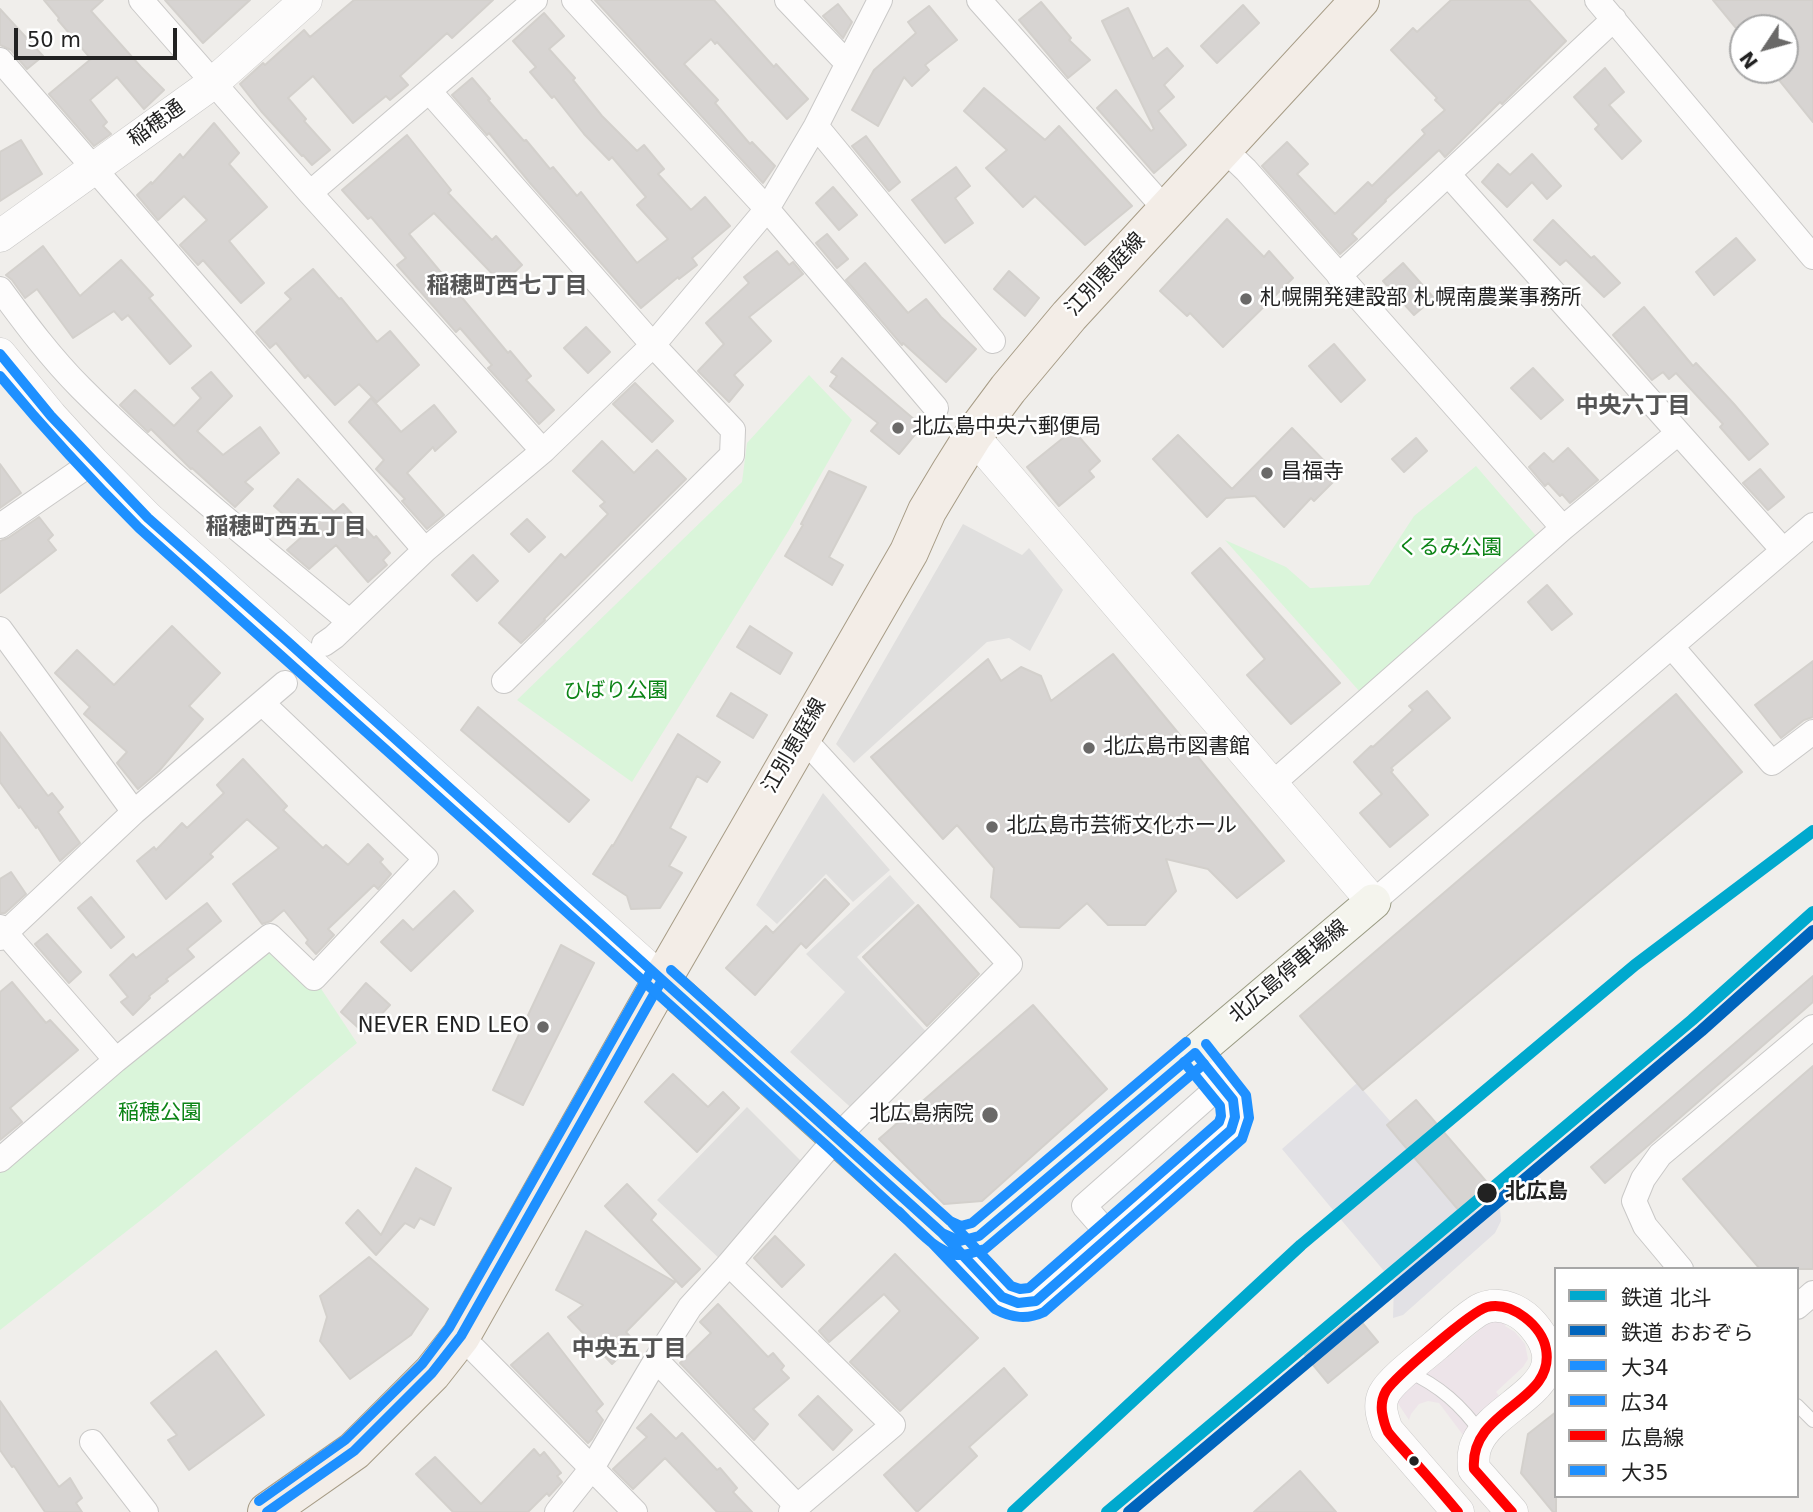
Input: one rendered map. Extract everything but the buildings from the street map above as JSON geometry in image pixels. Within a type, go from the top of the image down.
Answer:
[{"type":"main road","name":"江別恵庭線","points":[[267,1512],[354,1451],[432,1373],[461,1336],[662,979],[909,552],[927,511],[973,436],[1069,316],[1360,0]]},
{"type":"main road","name":"北広島停車場線","points":[[942,1233],[960,1241],[979,1236],[1373,902]]},
{"type":"main road","points":[[662,979],[942,1233]]},
{"type":"street","points":[[141,0],[310,193],[543,451]]},
{"type":"street","name":"稲穂通","points":[[0,236],[213,82],[306,0]]},
{"type":"street","points":[[310,193],[535,0]]},
{"type":"street","points":[[574,0],[767,209],[936,408]]},
{"type":"street","points":[[787,0],[847,63]]},
{"type":"street","points":[[324,644],[425,550],[543,451],[653,345],[767,209],[816,126],[880,0]]},
{"type":"street","points":[[979,0],[1166,210]]},
{"type":"street","points":[[1597,0],[1813,257]]},
{"type":"street","points":[[1339,276],[1614,19]]},
{"type":"street","points":[[0,60],[425,550]]},
{"type":"street","points":[[429,91],[653,345],[733,430],[732,455],[504,681]]},
{"type":"street","points":[[816,126],[993,341]]},
{"type":"street","points":[[1224,149],[1246,170],[1563,528]]},
{"type":"street","points":[[1448,174],[1783,550]]},
{"type":"street","points":[[0,289],[28,328],[79,386],[218,511],[349,622]]},
{"type":"street","points":[[0,354],[51,416],[148,518],[662,979]]},
{"type":"street","points":[[1272,784],[1563,528],[1678,433]]},
{"type":"street","points":[[973,436],[1373,902],[1813,525]]},
{"type":"street","points":[[0,526],[93,462]]},
{"type":"street","points":[[0,629],[134,812]]},
{"type":"street","points":[[1672,647],[1772,763],[1813,732]]},
{"type":"street","points":[[116,1059],[2,933],[134,812],[285,683]]},
{"type":"street","points":[[0,1160],[116,1059],[270,936],[314,978],[426,859],[262,703]]},
{"type":"street","points":[[557,1512],[592,1468],[690,1307],[837,1138],[1010,964],[801,736]]},
{"type":"street","points":[[1679,1267],[1645,1226],[1634,1201],[1643,1179],[1660,1155],[1813,1027]]},
{"type":"street","points":[[942,1233],[1002,1297],[1023,1305],[1035,1301],[1231,1130],[1235,1117],[1233,1100],[1195,1053]]},
{"type":"street","points":[[1111,1237],[1084,1206],[1222,1084]]},
{"type":"street","points":[[656,1360],[794,1509],[893,1425],[729,1264]]},
{"type":"street","points":[[1799,1305],[1813,1293]]},
{"type":"street","points":[[1458,1512],[1387,1430],[1381,1415],[1384,1394],[1406,1371],[1478,1310],[1494,1306],[1512,1309],[1532,1324],[1544,1342],[1548,1357],[1539,1384],[1482,1434],[1474,1451],[1474,1469],[1512,1512]]},
{"type":"street","points":[[461,1336],[635,1512]]},
{"type":"street","points":[[92,1442],[146,1512]]},
{"type":"lane","points":[[1406,1371],[1427,1380],[1446,1393],[1470,1417],[1482,1434]]},
{"type":"lane","points":[[1799,1407],[1813,1421]]},
{"type":"shaded area","points":[[963,524],[1022,555],[1029,548],[1063,590],[1030,651],[1009,638],[987,642],[854,763],[836,744]]},
{"type":"shaded area","points":[[823,793],[890,870],[853,902],[826,874],[777,924],[756,905]]},
{"type":"shaded area","points":[[890,875],[915,903],[857,957],[932,1038],[859,1115],[790,1052],[845,992],[806,954]]},
{"type":"shaded area","points":[[1357,1083],[1461,1212],[1500,1209],[1501,1221],[1495,1233],[1403,1315],[1393,1318],[1394,1283],[1282,1149]]},
{"type":"shaded area","points":[[747,1107],[809,1169],[722,1261],[657,1200]]},
{"type":"shaded area","points":[[1485,1320],[1507,1320],[1505,1326],[1515,1332],[1525,1344],[1528,1359],[1496,1392],[1504,1401],[1463,1435],[1439,1403],[1428,1401],[1419,1404],[1409,1420],[1397,1402],[1428,1366],[1432,1370],[1481,1329],[1479,1324]]},
{"type":"green space","name":"ひばり公園","points":[[809,375],[852,420],[789,530],[632,782],[517,700],[742,482],[747,443]]},
{"type":"green space","name":"くるみ公園","points":[[1476,466],[1538,538],[1360,692],[1225,540],[1286,567],[1310,588],[1369,585],[1414,516]]},
{"type":"green space","name":"稲穂公園","points":[[270,936],[314,978],[357,1043],[159,1206],[0,1330],[0,1160]]},
{"type":"rail line","name":"北斗","points":[[1013,1512],[1301,1245],[1635,965],[1813,831]]},
{"type":"rail line","name":"北斗","points":[[1107,1512],[1692,1020],[1813,912]]},
{"type":"rail line","name":"おおぞら","points":[[1129,1512],[1701,1031],[1813,931]]},
{"type":"transit line","name":"大34","points":[[0,354],[51,416],[148,518],[942,1233],[960,1241],[979,1236],[1195,1053]]},
{"type":"transit line","name":"広34","points":[[0,376],[68,454],[139,528],[828,1147],[932,1243],[995,1309],[1020,1317],[1044,1312],[1242,1139],[1249,1118],[1246,1095],[1206,1044]]},
{"type":"transit line","name":"大35","points":[[671,970],[950,1221],[961,1226],[972,1223],[1186,1042]]},
{"type":"transit line","name":"大35","points":[[259,1501],[345,1440],[422,1364],[449,1328],[650,973]]},
{"type":"transit line","name":"大34","points":[[267,1512],[354,1451],[432,1373],[461,1336],[662,980]]},
{"type":"transit line","name":"大34","points":[[942,1233],[1002,1297],[1018,1303],[1036,1301],[1231,1130],[1235,1117],[1233,1100],[1195,1053]]},
{"type":"transit line","name":"大35","points":[[952,1223],[1011,1286],[1029,1288],[1219,1122],[1220,1106],[1184,1062]]},
{"type":"transit line","name":"広34","points":[[898,1211],[925,1237],[948,1252],[960,1255],[985,1249],[1204,1064]]},
{"type":"transit line","name":"広島線","points":[[1458,1512],[1388,1432],[1382,1414],[1382,1401],[1392,1384],[1434,1345],[1479,1311],[1497,1306],[1516,1312],[1532,1324],[1539,1332],[1546,1349],[1546,1367],[1538,1382],[1497,1418],[1476,1449],[1474,1469],[1512,1512]]},
{"type":"place","name":"札幌開発建設部 札幌南農業事務所","points":[[1246,299]]},
{"type":"place","name":"北広島中央六郵便局","points":[[898,428]]},
{"type":"place","name":"昌福寺","points":[[1267,473]]},
{"type":"place","name":"北広島市図書館","points":[[1089,748]]},
{"type":"place","name":"北広島市芸術文化ホール","points":[[992,827]]},
{"type":"place","name":"NEVER END LEO","points":[[543,1027]]},
{"type":"place","name":"北広島病院","points":[[990,1115]]},
{"type":"place","name":"北広島","points":[[1487,1193]]},
{"type":"district","name":"稲穂町西七丁目","points":[[507,287]]},
{"type":"district","name":"中央六丁目","points":[[1633,407]]},
{"type":"district","name":"稲穂町西五丁目","points":[[286,528]]},
{"type":"district","name":"中央五丁目","points":[[629,1350]]}]
